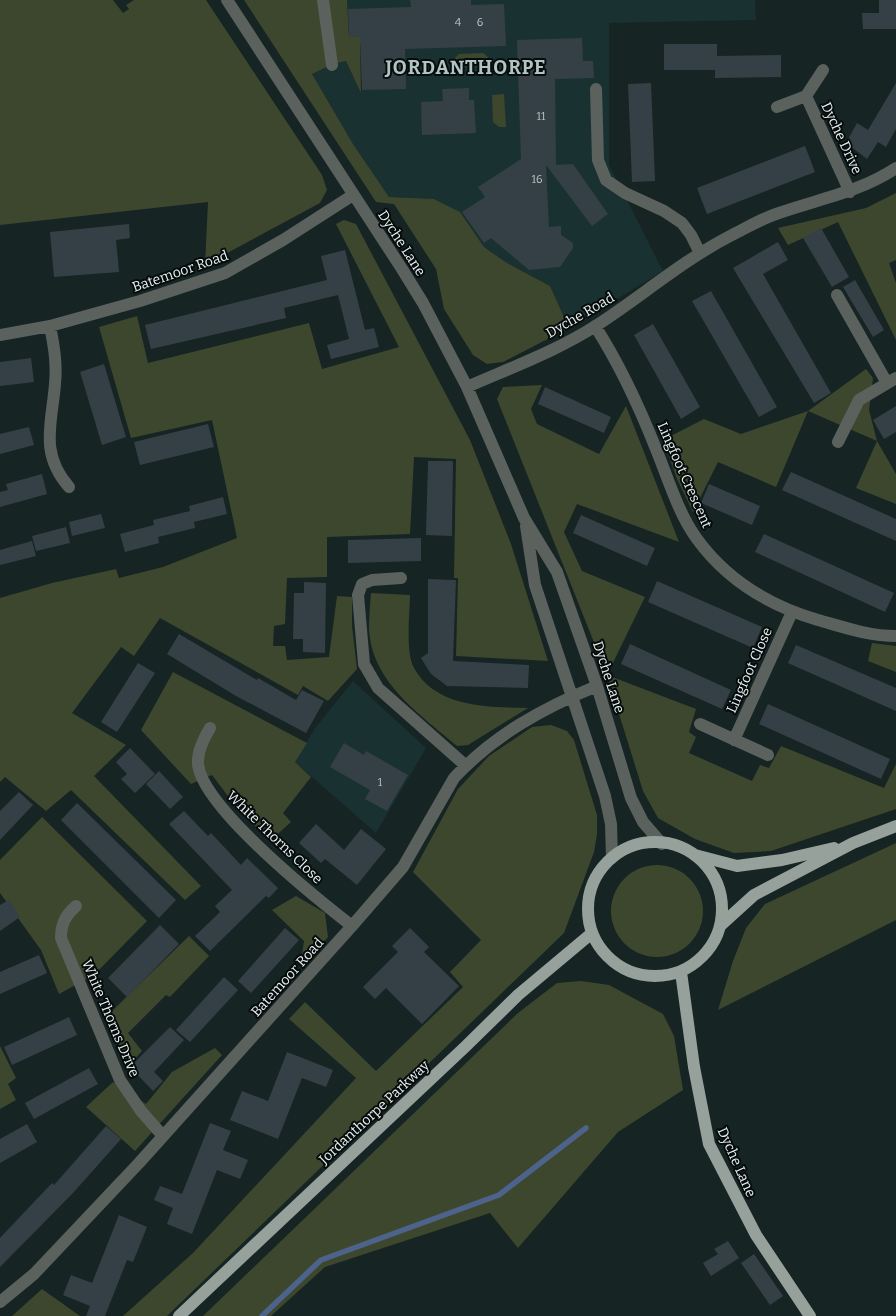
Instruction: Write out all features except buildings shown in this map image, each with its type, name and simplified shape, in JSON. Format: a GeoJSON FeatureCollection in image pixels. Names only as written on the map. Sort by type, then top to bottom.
{"type":"FeatureCollection","features":[{"type":"Feature","properties":{"kind":"main road"},"geometry":{"type":"LineString","coordinates":[[721,925],[754,895],[853,843],[896,826]]}},
{"type":"Feature","properties":{"kind":"main road"},"geometry":{"type":"LineString","coordinates":[[694,854],[711,871],[722,902],[721,925],[712,946],[704,956],[681,972],[658,977],[628,971],[608,958],[592,933],[588,910],[592,887],[597,876],[612,858],[630,847],[650,842],[674,845],[694,854],[737,866],[782,860],[853,843]]}},
{"type":"Feature","properties":{"kind":"main road","name":"Jordanthorpe Parkway"},"geometry":{"type":"LineString","coordinates":[[179,1316],[518,995],[592,933]]}},
{"type":"Feature","properties":{"kind":"main road","name":"Dyche Lane"},"geometry":{"type":"LineString","coordinates":[[681,972],[694,1067],[709,1144],[756,1236],[810,1316]]}},
{"type":"Feature","properties":{"kind":"street","name":"Dyche Lane"},"geometry":{"type":"LineString","coordinates":[[227,0],[422,303],[466,386],[524,518],[557,572],[597,686],[631,798],[643,822],[662,844]]}},
{"type":"Feature","properties":{"kind":"street"},"geometry":{"type":"LineString","coordinates":[[323,0],[332,65]]}},
{"type":"Feature","properties":{"kind":"street","name":"Dyche Drive"},"geometry":{"type":"LineString","coordinates":[[777,108],[806,96],[823,70]]}},
{"type":"Feature","properties":{"kind":"street"},"geometry":{"type":"LineString","coordinates":[[596,89],[598,160],[606,180],[625,193],[664,211],[682,223],[691,235],[700,253]]}},
{"type":"Feature","properties":{"kind":"street","name":"Dyche Drive"},"geometry":{"type":"LineString","coordinates":[[806,96],[850,192]]}},
{"type":"Feature","properties":{"kind":"street","name":"Dyche Road"},"geometry":{"type":"LineString","coordinates":[[466,386],[548,351],[595,326],[700,253],[775,214],[850,192],[896,168]]}},
{"type":"Feature","properties":{"kind":"street","name":"Batemoor Road"},"geometry":{"type":"LineString","coordinates":[[0,335],[50,326],[140,301],[225,273],[283,240],[353,195]]}},
{"type":"Feature","properties":{"kind":"street"},"geometry":{"type":"LineString","coordinates":[[837,295],[892,380],[859,400],[838,442]]}},
{"type":"Feature","properties":{"kind":"street"},"geometry":{"type":"LineString","coordinates":[[50,326],[55,350],[56,372],[49,427],[52,460],[60,476],[69,487]]}},
{"type":"Feature","properties":{"kind":"street","name":"Lingfoot Crescent"},"geometry":{"type":"LineString","coordinates":[[595,326],[634,395],[682,510],[696,538],[715,560],[762,599],[792,612],[850,629],[883,636],[896,636]]}},
{"type":"Feature","properties":{"kind":"street","name":"Dyche Lane"},"geometry":{"type":"LineString","coordinates":[[524,518],[535,585],[605,796],[611,824],[612,858]]}},
{"type":"Feature","properties":{"kind":"street"},"geometry":{"type":"LineString","coordinates":[[401,578],[372,580],[362,584],[358,595],[364,664],[378,688],[466,766]]}},
{"type":"Feature","properties":{"kind":"street","name":"Lingfoot Close"},"geometry":{"type":"LineString","coordinates":[[734,740],[792,612]]}},
{"type":"Feature","properties":{"kind":"street","name":"Batemoor Road"},"geometry":{"type":"LineString","coordinates":[[0,1302],[34,1274],[163,1136],[352,926],[403,867],[454,778],[511,728],[573,696],[597,686]]}},
{"type":"Feature","properties":{"kind":"street"},"geometry":{"type":"LineString","coordinates":[[700,724],[768,755]]}},
{"type":"Feature","properties":{"kind":"street","name":"White Thorns Close"},"geometry":{"type":"LineString","coordinates":[[210,728],[201,744],[198,763],[203,781],[214,800],[269,856],[352,926]]}},
{"type":"Feature","properties":{"kind":"street","name":"White Thorns Drive"},"geometry":{"type":"LineString","coordinates":[[76,906],[60,926],[61,938],[120,1080],[140,1111],[163,1136]]}},
{"type":"Feature","properties":{"kind":"shaded area"},"geometry":{"type":"Polygon","coordinates":[[[347,0],[755,0],[756,20],[609,23],[609,165],[663,271],[569,328],[550,286],[507,263],[484,247],[460,212],[434,199],[389,197],[353,144],[312,74],[333,64],[346,61],[361,92],[362,90],[360,44],[349,37],[347,0]]]}},
{"type":"Feature","properties":{"kind":"shaded area"},"geometry":{"type":"Polygon","coordinates":[[[353,681],[426,748],[376,833],[295,762],[315,728],[353,681]]]}},
{"type":"Feature","properties":{"kind":"green space"},"geometry":{"type":"Polygon","coordinates":[[[0,0],[113,0],[123,13],[129,9],[126,5],[134,0],[206,0],[322,175],[327,190],[320,203],[205,265],[208,202],[0,225],[0,0]]]}},
{"type":"Feature","properties":{"kind":"green space"},"geometry":{"type":"Polygon","coordinates":[[[244,0],[347,0],[349,37],[364,37],[360,44],[361,93],[346,61],[333,64],[312,74],[353,144],[389,197],[434,199],[460,212],[484,247],[507,263],[550,286],[569,328],[503,362],[487,364],[473,355],[444,309],[436,269],[394,204],[376,202],[244,0]]]}},
{"type":"Feature","properties":{"kind":"green space"},"geometry":{"type":"Polygon","coordinates":[[[483,53],[488,57],[488,63],[485,66],[460,67],[456,63],[455,58],[459,54],[483,53]]]}},
{"type":"Feature","properties":{"kind":"green space"},"geometry":{"type":"Polygon","coordinates":[[[504,94],[506,127],[499,127],[493,122],[492,95],[504,94]]]}},
{"type":"Feature","properties":{"kind":"green space"},"geometry":{"type":"Polygon","coordinates":[[[896,193],[896,260],[889,263],[896,283],[896,340],[838,222],[788,245],[778,228],[866,208],[896,193]]]}},
{"type":"Feature","properties":{"kind":"green space"},"geometry":{"type":"Polygon","coordinates":[[[344,220],[356,224],[470,440],[511,544],[548,661],[456,656],[458,578],[454,578],[456,459],[414,457],[410,534],[327,537],[327,577],[287,578],[285,624],[274,626],[273,646],[285,646],[287,660],[329,657],[337,596],[352,597],[352,626],[357,669],[328,701],[303,686],[298,695],[160,618],[134,656],[121,647],[72,713],[126,745],[94,776],[201,886],[185,900],[71,790],[46,811],[5,777],[0,782],[0,598],[52,583],[116,569],[119,578],[163,567],[237,538],[212,420],[131,438],[99,327],[137,316],[148,363],[309,323],[322,369],[399,347],[336,224],[344,220]]]}},
{"type":"Feature","properties":{"kind":"green space"},"geometry":{"type":"Polygon","coordinates":[[[866,369],[873,378],[869,410],[877,441],[808,411],[866,369]]]}},
{"type":"Feature","properties":{"kind":"green space"},"geometry":{"type":"Polygon","coordinates":[[[542,385],[531,409],[537,424],[599,454],[626,406],[679,542],[577,504],[564,532],[582,571],[645,597],[607,675],[497,399],[503,387],[542,385]]]}},
{"type":"Feature","properties":{"kind":"green space"},"geometry":{"type":"Polygon","coordinates":[[[808,411],[776,487],[718,462],[693,512],[677,479],[663,440],[704,419],[741,434],[808,411]]]}},
{"type":"Feature","properties":{"kind":"green space"},"geometry":{"type":"Polygon","coordinates":[[[877,441],[896,474],[896,504],[856,488],[877,441]]]}},
{"type":"Feature","properties":{"kind":"green space"},"geometry":{"type":"Polygon","coordinates":[[[371,593],[410,595],[409,642],[411,661],[424,681],[435,691],[464,703],[528,708],[468,745],[457,746],[413,709],[388,681],[378,665],[372,647],[369,628],[371,593]]]}},
{"type":"Feature","properties":{"kind":"green space"},"geometry":{"type":"Polygon","coordinates":[[[872,643],[896,646],[896,672],[868,661],[872,643]]]}},
{"type":"Feature","properties":{"kind":"green space"},"geometry":{"type":"Polygon","coordinates":[[[173,672],[307,743],[295,762],[311,777],[283,813],[291,822],[271,840],[240,812],[212,775],[191,784],[141,730],[173,672]]]}},
{"type":"Feature","properties":{"kind":"green space"},"geometry":{"type":"Polygon","coordinates":[[[607,675],[696,709],[689,732],[696,737],[689,753],[752,781],[760,765],[769,768],[781,746],[884,788],[896,764],[896,809],[771,851],[734,853],[695,839],[658,818],[643,791],[607,675]]]}},
{"type":"Feature","properties":{"kind":"green space"},"geometry":{"type":"Polygon","coordinates":[[[551,725],[567,731],[574,740],[597,815],[597,834],[594,852],[564,933],[167,1316],[123,1316],[193,1253],[356,1078],[289,1019],[305,1002],[376,1071],[463,987],[450,972],[481,940],[413,872],[458,789],[489,756],[532,727],[551,725]]]}},
{"type":"Feature","properties":{"kind":"green space"},"geometry":{"type":"Polygon","coordinates":[[[42,817],[147,921],[94,975],[59,994],[41,950],[0,893],[0,860],[42,817]]]}},
{"type":"Feature","properties":{"kind":"green space"},"geometry":{"type":"Polygon","coordinates":[[[896,843],[896,920],[718,1010],[733,961],[746,928],[765,904],[896,843]]]}},
{"type":"Feature","properties":{"kind":"green space"},"geometry":{"type":"Polygon","coordinates":[[[657,865],[666,866],[683,873],[695,885],[702,902],[702,920],[695,937],[683,949],[666,956],[657,957],[648,956],[631,949],[619,937],[612,920],[611,911],[612,902],[619,885],[631,873],[648,866],[657,865]]]}},
{"type":"Feature","properties":{"kind":"green space"},"geometry":{"type":"Polygon","coordinates":[[[296,896],[325,913],[328,937],[300,968],[304,941],[272,910],[296,896]]]}},
{"type":"Feature","properties":{"kind":"green space"},"geometry":{"type":"Polygon","coordinates":[[[189,936],[209,956],[170,997],[166,995],[128,1033],[142,1051],[126,1069],[109,1014],[189,936]]]}},
{"type":"Feature","properties":{"kind":"green space"},"geometry":{"type":"Polygon","coordinates":[[[581,981],[609,985],[663,1014],[674,1036],[683,1090],[618,1132],[518,1248],[490,1213],[325,1267],[271,1316],[203,1316],[518,1013],[557,983],[581,981]]]}},
{"type":"Feature","properties":{"kind":"green space"},"geometry":{"type":"Polygon","coordinates":[[[0,1046],[16,1078],[8,1084],[16,1100],[0,1109],[0,1046]]]}},
{"type":"Feature","properties":{"kind":"green space"},"geometry":{"type":"Polygon","coordinates":[[[215,1048],[222,1055],[135,1151],[86,1107],[113,1082],[146,1104],[172,1072],[215,1048]]]}},
{"type":"Feature","properties":{"kind":"green space"},"geometry":{"type":"Polygon","coordinates":[[[42,1289],[80,1316],[12,1316],[42,1289]]]}},
{"type":"Feature","properties":{"kind":"waterway"},"geometry":{"type":"LineString","coordinates":[[262,1316],[321,1260],[499,1195],[586,1128]]}},
{"type":"Feature","properties":{"kind":"district","name":"JORDANTHORPE"},"geometry":{"type":"Point","coordinates":[466,67]}}]}
